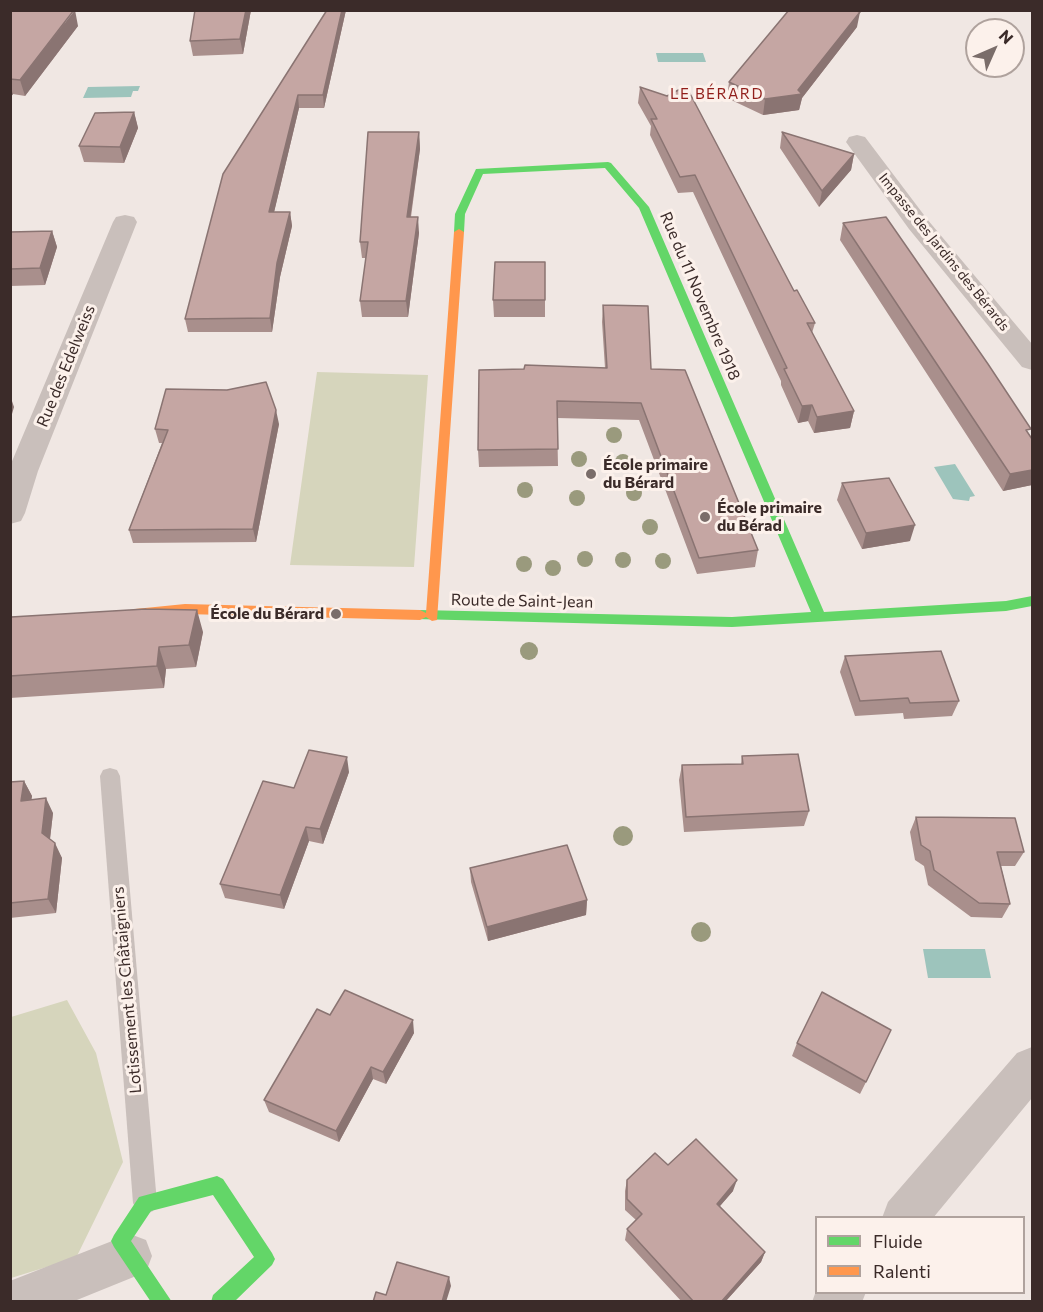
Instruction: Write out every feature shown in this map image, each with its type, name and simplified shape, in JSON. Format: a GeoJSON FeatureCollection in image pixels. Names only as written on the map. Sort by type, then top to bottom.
{"type":"FeatureCollection","features":[{"type":"Feature","properties":{"kind":"street","name":"Impasse des Jardins des Bérards"},"geometry":{"type":"LineString","coordinates":[[857,142],[918,224],[1032,361]]}},
{"type":"Feature","properties":{"kind":"street","name":"Rue du 11 Novembre 1918"},"geometry":{"type":"LineString","coordinates":[[432,616],[460,214],[479,171],[608,165],[644,207],[820,617]]}},
{"type":"Feature","properties":{"kind":"street","name":"Rue des Edelweiss"},"geometry":{"type":"LineString","coordinates":[[10,513],[23,471],[125,222]]}},
{"type":"Feature","properties":{"kind":"street","name":"Route de Saint-Jean"},"geometry":{"type":"LineString","coordinates":[[115,616],[185,609],[732,622],[1006,606],[1032,601]]}},
{"type":"Feature","properties":{"kind":"street"},"geometry":{"type":"LineString","coordinates":[[906,1216],[1032,1067]]}},
{"type":"Feature","properties":{"kind":"street"},"geometry":{"type":"LineString","coordinates":[[163,1302],[120,1241],[145,1203],[217,1185],[266,1259],[220,1302]]}},
{"type":"Feature","properties":{"kind":"street"},"geometry":{"type":"LineString","coordinates":[[14,1302],[130,1256]]}},
{"type":"Feature","properties":{"kind":"lane","name":"Lotissement les Châtaigniers"},"geometry":{"type":"LineString","coordinates":[[110,776],[145,1203]]}},
{"type":"Feature","properties":{"kind":"green space"},"geometry":{"type":"Polygon","coordinates":[[[317,372],[428,375],[414,567],[290,565],[317,372]]]}},
{"type":"Feature","properties":{"kind":"green space"},"geometry":{"type":"Polygon","coordinates":[[[67,1000],[96,1053],[123,1162],[76,1258],[11,1278],[11,1017],[67,1000]]]}},
{"type":"Feature","properties":{"kind":"water"},"geometry":{"type":"Polygon","coordinates":[[[656,53],[703,53],[706,62],[658,62],[656,53]]]}},
{"type":"Feature","properties":{"kind":"water"},"geometry":{"type":"Polygon","coordinates":[[[140,86],[138,91],[133,91],[131,97],[83,98],[88,87],[140,86]]]}},
{"type":"Feature","properties":{"kind":"water"},"geometry":{"type":"Polygon","coordinates":[[[955,464],[975,496],[970,497],[969,501],[953,499],[934,467],[955,464]]]}},
{"type":"Feature","properties":{"kind":"water"},"geometry":{"type":"Polygon","coordinates":[[[923,949],[985,949],[991,978],[928,978],[923,949]]]}},
{"type":"Feature","properties":{"kind":"building"},"geometry":{"type":"Polygon","coordinates":[[[10,10],[74,10],[20,80],[10,79],[10,10]]]}},
{"type":"Feature","properties":{"kind":"building"},"geometry":{"type":"Polygon","coordinates":[[[195,10],[246,10],[240,39],[190,41],[195,10]]]}},
{"type":"Feature","properties":{"kind":"building"},"geometry":{"type":"Polygon","coordinates":[[[327,10],[342,10],[323,95],[298,95],[269,212],[290,212],[277,263],[270,318],[185,319],[223,174],[327,10]]]}},
{"type":"Feature","properties":{"kind":"building"},"geometry":{"type":"Polygon","coordinates":[[[789,10],[853,10],[860,12],[798,90],[802,94],[765,99],[729,82],[789,10]]]}},
{"type":"Feature","properties":{"kind":"building"},"geometry":{"type":"Polygon","coordinates":[[[686,86],[794,291],[797,290],[815,323],[807,323],[854,411],[817,417],[812,405],[802,406],[784,369],[787,368],[695,175],[680,177],[651,119],[657,119],[640,87],[667,96],[686,86]]]}},
{"type":"Feature","properties":{"kind":"building"},"geometry":{"type":"Polygon","coordinates":[[[134,112],[120,147],[79,146],[95,113],[134,112]]]}},
{"type":"Feature","properties":{"kind":"building"},"geometry":{"type":"Polygon","coordinates":[[[368,132],[419,132],[407,217],[418,217],[406,301],[360,301],[368,242],[360,242],[368,132]]]}},
{"type":"Feature","properties":{"kind":"building"},"geometry":{"type":"Polygon","coordinates":[[[782,132],[854,154],[822,191],[782,132]]]}},
{"type":"Feature","properties":{"kind":"building"},"geometry":{"type":"Polygon","coordinates":[[[886,217],[1031,429],[1026,430],[1032,439],[1032,470],[1010,474],[843,223],[886,217]]]}},
{"type":"Feature","properties":{"kind":"building"},"geometry":{"type":"Polygon","coordinates":[[[52,231],[40,268],[10,269],[10,232],[52,231]]]}},
{"type":"Feature","properties":{"kind":"building"},"geometry":{"type":"Polygon","coordinates":[[[495,262],[545,262],[545,300],[493,300],[495,262]]]}},
{"type":"Feature","properties":{"kind":"building","name":"École primaire du Bérad"},"geometry":{"type":"Polygon","coordinates":[[[603,305],[648,306],[651,369],[685,370],[758,550],[699,558],[641,403],[557,401],[558,449],[478,450],[479,370],[524,369],[525,365],[607,368],[603,305]]]}},
{"type":"Feature","properties":{"kind":"building"},"geometry":{"type":"Polygon","coordinates":[[[266,382],[276,410],[253,529],[129,530],[168,430],[155,429],[166,389],[227,390],[266,382]]]}},
{"type":"Feature","properties":{"kind":"building"},"geometry":{"type":"Polygon","coordinates":[[[889,478],[915,525],[866,533],[842,483],[889,478]]]}},
{"type":"Feature","properties":{"kind":"building"},"geometry":{"type":"Polygon","coordinates":[[[146,609],[197,610],[189,645],[159,647],[157,666],[10,676],[11,617],[146,609]]]}},
{"type":"Feature","properties":{"kind":"building"},"geometry":{"type":"Polygon","coordinates":[[[941,651],[959,701],[910,703],[908,698],[860,701],[845,656],[941,651]]]}},
{"type":"Feature","properties":{"kind":"building"},"geometry":{"type":"Polygon","coordinates":[[[309,750],[347,757],[320,829],[306,827],[280,895],[220,884],[263,781],[294,788],[309,750]]]}},
{"type":"Feature","properties":{"kind":"building"},"geometry":{"type":"Polygon","coordinates":[[[798,754],[809,811],[686,817],[682,765],[743,764],[742,756],[798,754]]]}},
{"type":"Feature","properties":{"kind":"building"},"geometry":{"type":"Polygon","coordinates":[[[24,781],[21,801],[46,798],[42,833],[55,843],[48,899],[10,903],[10,782],[24,781]]]}},
{"type":"Feature","properties":{"kind":"building"},"geometry":{"type":"Polygon","coordinates":[[[916,817],[1015,818],[1024,852],[997,852],[1010,904],[979,903],[934,870],[930,851],[921,845],[916,817]]]}},
{"type":"Feature","properties":{"kind":"building"},"geometry":{"type":"Polygon","coordinates":[[[567,845],[587,900],[487,927],[470,868],[567,845]]]}},
{"type":"Feature","properties":{"kind":"building"},"geometry":{"type":"Polygon","coordinates":[[[345,990],[413,1020],[383,1072],[371,1067],[336,1131],[264,1100],[317,1009],[330,1015],[345,990]]]}},
{"type":"Feature","properties":{"kind":"building"},"geometry":{"type":"Polygon","coordinates":[[[822,992],[891,1030],[866,1082],[797,1043],[822,992]]]}},
{"type":"Feature","properties":{"kind":"building"},"geometry":{"type":"Polygon","coordinates":[[[696,1139],[737,1180],[717,1204],[765,1252],[721,1302],[694,1302],[627,1229],[642,1214],[627,1199],[627,1180],[655,1153],[668,1165],[696,1139]]]}},
{"type":"Feature","properties":{"kind":"building"},"geometry":{"type":"Polygon","coordinates":[[[397,1262],[449,1277],[442,1302],[373,1302],[376,1292],[386,1295],[397,1262]]]}},
{"type":"Feature","properties":{"kind":"traffic: fast"},"geometry":{"type":"LineString","coordinates":[[459,232],[460,214],[479,171],[608,165],[644,207],[820,617]]}},
{"type":"Feature","properties":{"kind":"traffic: fast"},"geometry":{"type":"LineString","coordinates":[[420,615],[732,622],[1006,606],[1032,601]]}},
{"type":"Feature","properties":{"kind":"traffic: fast"},"geometry":{"type":"LineString","coordinates":[[163,1302],[120,1241],[145,1203],[217,1185],[266,1259],[220,1302]]}},
{"type":"Feature","properties":{"kind":"traffic: slow"},"geometry":{"type":"LineString","coordinates":[[432,616],[459,232]]}},
{"type":"Feature","properties":{"kind":"traffic: slow"},"geometry":{"type":"LineString","coordinates":[[135,614],[185,609],[420,615]]}},
{"type":"Feature","properties":{"kind":"place","name":"École primaire du Bérard"},"geometry":{"type":"Point","coordinates":[591,474]}},
{"type":"Feature","properties":{"kind":"place","name":"École primaire du Bérad"},"geometry":{"type":"Point","coordinates":[705,517]}},
{"type":"Feature","properties":{"kind":"place","name":"École du Bérard"},"geometry":{"type":"Point","coordinates":[336,614]}},
{"type":"Feature","properties":{"kind":"district","name":"LE BÉRARD"},"geometry":{"type":"Point","coordinates":[717,94]}}]}
